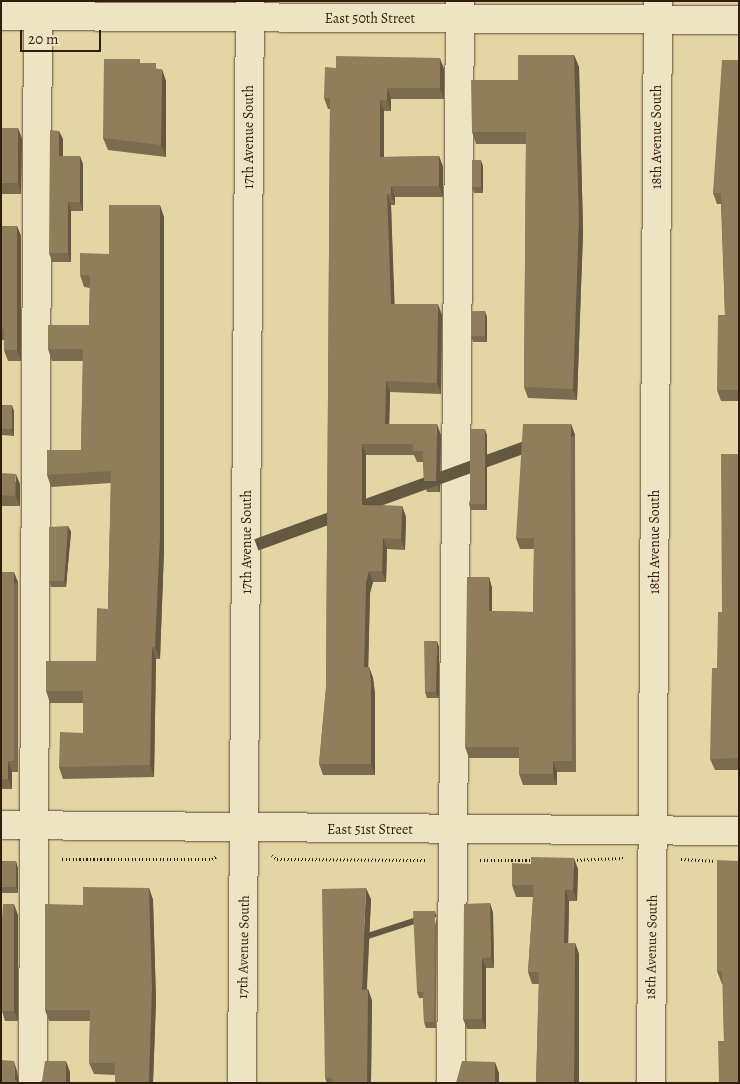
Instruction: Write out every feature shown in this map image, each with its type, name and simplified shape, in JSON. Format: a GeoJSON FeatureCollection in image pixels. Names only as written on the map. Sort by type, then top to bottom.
{"type":"FeatureCollection","features":[{"type":"Feature","properties":{"kind":"street","name":"East 50th Street"},"geometry":{"type":"LineString","coordinates":[[1,16],[38,9],[658,10],[739,20]]}},
{"type":"Feature","properties":{"kind":"street"},"geometry":{"type":"LineString","coordinates":[[33,1083],[31,825],[38,9]]}},
{"type":"Feature","properties":{"kind":"street","name":"17th Avenue South"},"geometry":{"type":"LineString","coordinates":[[242,1083],[246,830],[250,10]]}},
{"type":"Feature","properties":{"kind":"street"},"geometry":{"type":"LineString","coordinates":[[451,1083],[460,10]]}},
{"type":"Feature","properties":{"kind":"street","name":"18th Avenue South"},"geometry":{"type":"LineString","coordinates":[[651,1083],[658,10]]}},
{"type":"Feature","properties":{"kind":"street","name":"East 51st Street"},"geometry":{"type":"LineString","coordinates":[[1,825],[246,830],[739,831]]}},
{"type":"Feature","properties":{"kind":"path"},"geometry":{"type":"LineString","coordinates":[[31,859],[212,860],[218,854]]}},
{"type":"Feature","properties":{"kind":"building"},"geometry":{"type":"Polygon","coordinates":[[[518,55],[574,55],[579,220],[573,389],[524,387],[526,132],[472,132],[471,80],[518,80],[518,55]]]}},
{"type":"Feature","properties":{"kind":"building"},"geometry":{"type":"Polygon","coordinates":[[[336,56],[440,58],[440,88],[387,88],[387,100],[380,100],[380,157],[439,156],[439,186],[391,186],[391,194],[387,194],[391,304],[438,304],[437,383],[386,381],[385,424],[437,424],[436,481],[424,481],[423,451],[413,451],[413,444],[362,444],[362,505],[402,506],[401,539],[383,538],[382,571],[369,571],[366,582],[364,667],[369,667],[371,683],[371,764],[319,764],[326,688],[330,98],[324,98],[325,67],[336,68],[336,56]]]}},
{"type":"Feature","properties":{"kind":"building"},"geometry":{"type":"Polygon","coordinates":[[[104,59],[140,59],[140,63],[156,63],[156,69],[162,69],[161,145],[103,138],[104,59]]]}},
{"type":"Feature","properties":{"kind":"building"},"geometry":{"type":"Polygon","coordinates":[[[722,60],[739,60],[739,390],[717,390],[718,315],[725,315],[721,193],[713,193],[722,60]]]}},
{"type":"Feature","properties":{"kind":"building"},"geometry":{"type":"Polygon","coordinates":[[[1,128],[18,128],[18,183],[1,183],[1,128]]]}},
{"type":"Feature","properties":{"kind":"building"},"geometry":{"type":"Polygon","coordinates":[[[50,130],[59,131],[59,156],[80,156],[80,202],[68,202],[68,253],[49,253],[50,130]]]}},
{"type":"Feature","properties":{"kind":"building"},"geometry":{"type":"Polygon","coordinates":[[[472,160],[481,160],[481,187],[472,187],[472,160]]]}},
{"type":"Feature","properties":{"kind":"building"},"geometry":{"type":"Polygon","coordinates":[[[109,205],[160,205],[160,538],[155,647],[152,647],[150,765],[59,767],[60,732],[83,733],[83,691],[46,691],[46,661],[96,661],[97,608],[108,609],[111,471],[47,475],[47,450],[81,450],[83,349],[48,349],[48,325],[89,325],[90,276],[80,275],[80,253],[109,254],[109,205]]]}},
{"type":"Feature","properties":{"kind":"building"},"geometry":{"type":"Polygon","coordinates":[[[1,226],[17,226],[17,350],[4,350],[4,329],[1,329],[1,226]]]}},
{"type":"Feature","properties":{"kind":"building"},"geometry":{"type":"Polygon","coordinates":[[[471,311],[485,311],[485,336],[471,336],[471,311]]]}},
{"type":"Feature","properties":{"kind":"building"},"geometry":{"type":"Polygon","coordinates":[[[1,405],[12,405],[12,429],[1,429],[1,405]]]}},
{"type":"Feature","properties":{"kind":"building"},"geometry":{"type":"Polygon","coordinates":[[[523,424],[571,424],[572,761],[553,761],[553,774],[519,774],[519,747],[465,747],[467,577],[489,577],[489,611],[533,612],[534,538],[516,538],[523,424]]]}},
{"type":"Feature","properties":{"kind":"building"},"geometry":{"type":"Polygon","coordinates":[[[470,429],[485,429],[485,504],[470,504],[470,429]]]}},
{"type":"Feature","properties":{"kind":"building"},"geometry":{"type":"Polygon","coordinates":[[[721,454],[739,454],[739,758],[710,759],[712,668],[717,668],[718,612],[722,612],[721,454]]]}},
{"type":"Feature","properties":{"kind":"building"},"geometry":{"type":"Polygon","coordinates":[[[1,473],[16,474],[14,496],[1,495],[1,473]]]}},
{"type":"Feature","properties":{"kind":"building"},"geometry":{"type":"Polygon","coordinates":[[[68,526],[64,581],[49,581],[49,527],[68,526]]]}},
{"type":"Feature","properties":{"kind":"building"},"geometry":{"type":"Polygon","coordinates":[[[1,572],[14,572],[14,761],[8,761],[8,779],[1,779],[1,572]]]}},
{"type":"Feature","properties":{"kind":"building"},"geometry":{"type":"Polygon","coordinates":[[[424,641],[437,641],[436,692],[425,692],[424,641]]]}},
{"type":"Feature","properties":{"kind":"building"},"geometry":{"type":"Polygon","coordinates":[[[531,857],[574,858],[573,890],[565,889],[564,943],[575,943],[574,1083],[536,1083],[539,972],[528,972],[534,885],[512,885],[512,863],[531,864],[531,857]]]}},
{"type":"Feature","properties":{"kind":"building"},"geometry":{"type":"Polygon","coordinates":[[[717,860],[739,861],[739,1083],[719,1083],[718,1041],[724,1041],[722,971],[717,971],[717,860]]]}},
{"type":"Feature","properties":{"kind":"building"},"geometry":{"type":"Polygon","coordinates":[[[1,861],[16,861],[16,887],[1,887],[1,861]]]}},
{"type":"Feature","properties":{"kind":"building"},"geometry":{"type":"Polygon","coordinates":[[[83,887],[149,888],[152,988],[149,1083],[115,1083],[114,1063],[89,1063],[90,1010],[45,1010],[45,904],[83,905],[83,887]]]}},
{"type":"Feature","properties":{"kind":"building"},"geometry":{"type":"Polygon","coordinates":[[[366,888],[362,990],[368,989],[367,1083],[332,1083],[332,1078],[325,1078],[322,889],[366,888]]]}},
{"type":"Feature","properties":{"kind":"building"},"geometry":{"type":"Polygon","coordinates":[[[490,903],[491,957],[482,958],[482,1019],[463,1019],[464,904],[490,903]]]}},
{"type":"Feature","properties":{"kind":"building"},"geometry":{"type":"Polygon","coordinates":[[[3,904],[14,904],[14,1011],[2,1011],[1,936],[3,904]]]}},
{"type":"Feature","properties":{"kind":"building"},"geometry":{"type":"Polygon","coordinates":[[[413,911],[435,911],[434,1022],[424,1022],[423,992],[417,992],[413,911]]]}},
{"type":"Feature","properties":{"kind":"building"},"geometry":{"type":"Polygon","coordinates":[[[1,1060],[14,1061],[15,1080],[20,1083],[1,1083],[1,1060]]]}},
{"type":"Feature","properties":{"kind":"building"},"geometry":{"type":"Polygon","coordinates":[[[45,1061],[66,1061],[66,1083],[38,1083],[42,1081],[45,1061]]]}},
{"type":"Feature","properties":{"kind":"building"},"geometry":{"type":"Polygon","coordinates":[[[462,1061],[495,1062],[495,1083],[456,1083],[462,1061]]]}}]}
